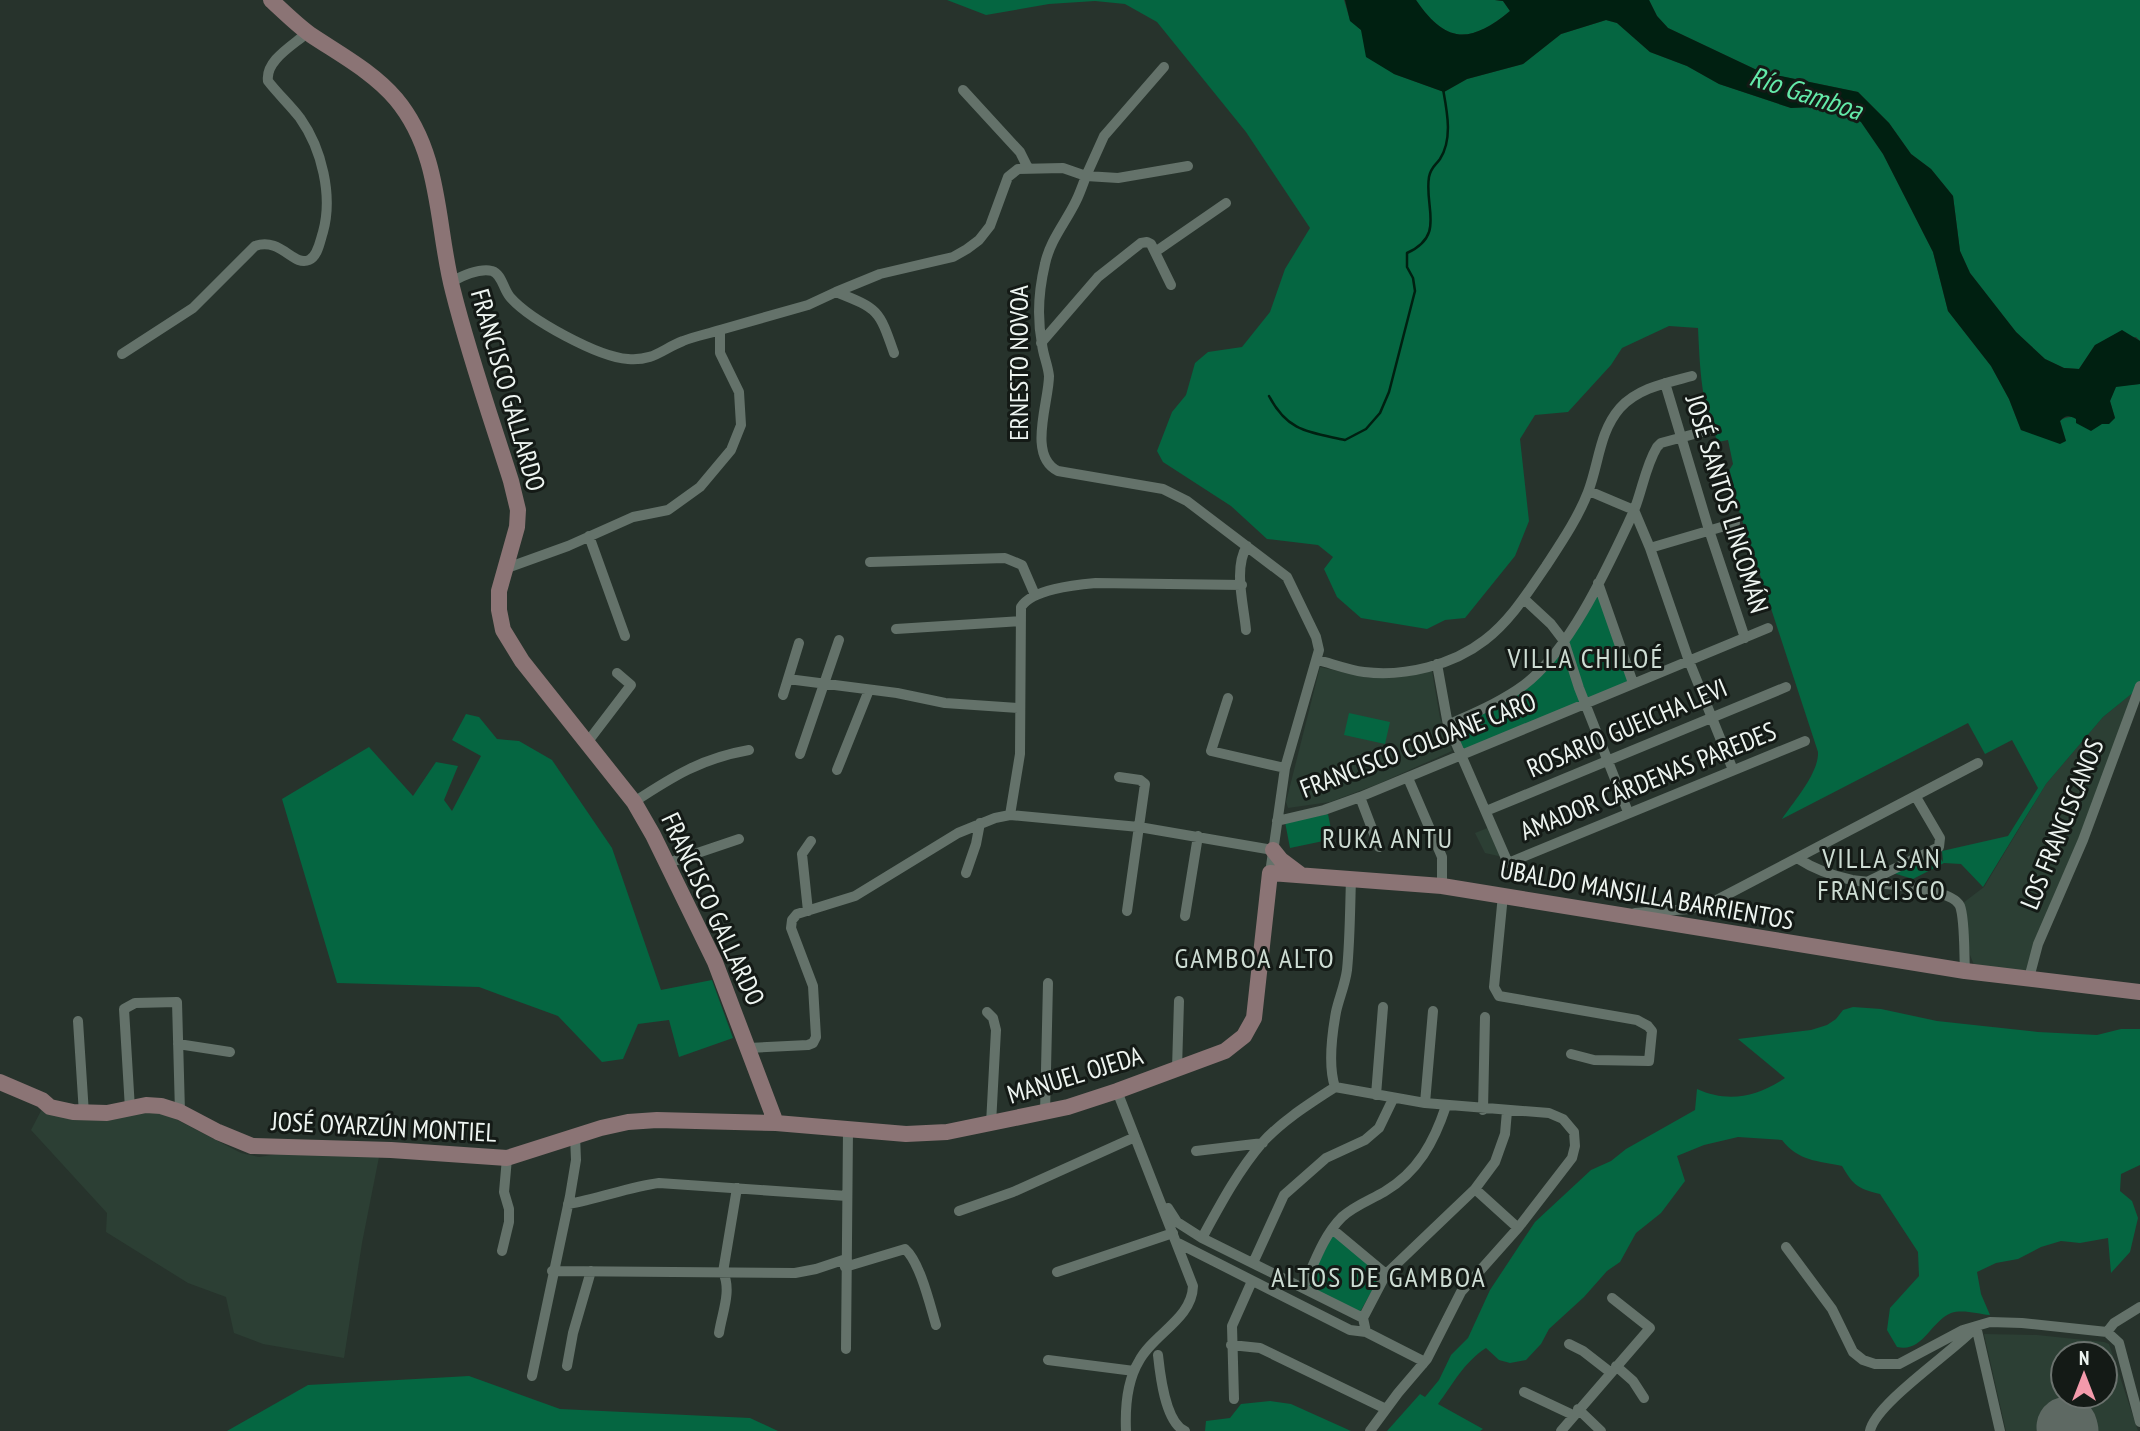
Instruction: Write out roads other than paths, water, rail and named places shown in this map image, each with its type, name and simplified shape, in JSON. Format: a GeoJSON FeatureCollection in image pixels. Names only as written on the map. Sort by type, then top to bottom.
{"type":"FeatureCollection","features":[{"type":"Feature","properties":{"kind":"street","name":"FRANCISCO GALLARDO"},"geometry":{"type":"LineString","coordinates":[[271,0],[308,32],[373,75],[396,99],[414,124],[431,166],[451,282],[518,510],[517,527],[499,591],[503,630],[522,662],[634,802],[653,835],[715,962],[776,1123]]}},
{"type":"Feature","properties":{"kind":"street"},"geometry":{"type":"LineString","coordinates":[[122,354],[193,307],[255,246],[263,243],[274,244],[306,262],[312,259],[317,251],[326,220],[328,198],[318,156],[301,120],[268,81],[267,73],[272,64],[308,32]]}},
{"type":"Feature","properties":{"kind":"street","name":"ERNESTO NOVOA"},"geometry":{"type":"LineString","coordinates":[[1164,67],[1104,136],[1076,202],[1045,261],[1039,299],[1041,342],[1049,372],[1041,431],[1046,459],[1051,468],[1163,489],[1186,501],[1247,546],[1287,577],[1319,643],[1318,660],[1286,768],[1266,902]]}},
{"type":"Feature","properties":{"kind":"street"},"geometry":{"type":"LineString","coordinates":[[963,90],[1020,152],[1028,168]]}},
{"type":"Feature","properties":{"kind":"street"},"geometry":{"type":"LineString","coordinates":[[451,282],[468,274],[492,271],[500,276],[508,295],[519,306],[558,332],[617,358],[647,359],[681,341],[808,305],[880,274],[953,257],[979,240],[990,226],[1008,177],[1018,169],[1063,168],[1086,176],[1118,178],[1188,166]]}},
{"type":"Feature","properties":{"kind":"street"},"geometry":{"type":"LineString","coordinates":[[1155,252],[1226,203]]}},
{"type":"Feature","properties":{"kind":"street"},"geometry":{"type":"LineString","coordinates":[[1041,342],[1098,277],[1132,248],[1147,242],[1155,252],[1171,285]]}},
{"type":"Feature","properties":{"kind":"street"},"geometry":{"type":"LineString","coordinates":[[836,292],[868,304],[878,313],[894,353]]}},
{"type":"Feature","properties":{"kind":"street"},"geometry":{"type":"LineString","coordinates":[[507,568],[633,517],[668,510],[700,487],[731,450],[741,425],[739,392],[720,353],[720,330]]}},
{"type":"Feature","properties":{"kind":"street"},"geometry":{"type":"LineString","coordinates":[[1318,660],[1362,671],[1398,673],[1437,664],[1484,641],[1524,599],[1570,526],[1589,491],[1605,432],[1613,416],[1632,397],[1646,389],[1692,376]]}},
{"type":"Feature","properties":{"kind":"street","name":"JOSÉ SANTOS LINCOMÁN"},"geometry":{"type":"LineString","coordinates":[[1665,383],[1745,638]]}},
{"type":"Feature","properties":{"kind":"street"},"geometry":{"type":"LineString","coordinates":[[1448,724],[1499,701],[1534,676],[1564,641],[1598,583],[1634,510],[1657,447],[1709,430]]}},
{"type":"Feature","properties":{"kind":"street"},"geometry":{"type":"LineString","coordinates":[[1589,491],[1634,510],[1689,661],[1733,770]]}},
{"type":"Feature","properties":{"kind":"street"},"geometry":{"type":"LineString","coordinates":[[1650,548],[1735,523]]}},
{"type":"Feature","properties":{"kind":"street"},"geometry":{"type":"LineString","coordinates":[[589,536],[625,636]]}},
{"type":"Feature","properties":{"kind":"street"},"geometry":{"type":"LineString","coordinates":[[1246,630],[1241,558],[1247,546]]}},
{"type":"Feature","properties":{"kind":"street"},"geometry":{"type":"LineString","coordinates":[[870,562],[1014,559],[1022,565],[1035,595]]}},
{"type":"Feature","properties":{"kind":"street"},"geometry":{"type":"LineString","coordinates":[[1598,583],[1633,683]]}},
{"type":"Feature","properties":{"kind":"street"},"geometry":{"type":"LineString","coordinates":[[1010,815],[1020,754],[1023,604],[1035,595],[1072,585],[1242,585]]}},
{"type":"Feature","properties":{"kind":"street"},"geometry":{"type":"LineString","coordinates":[[1524,599],[1551,624],[1564,641],[1606,760],[1628,812]]}},
{"type":"Feature","properties":{"kind":"street"},"geometry":{"type":"LineString","coordinates":[[896,628],[1021,621]]}},
{"type":"Feature","properties":{"kind":"street","name":"FRANCISCO COLOANE CARO"},"geometry":{"type":"LineString","coordinates":[[1277,821],[1324,810],[1360,797],[1769,628]]}},
{"type":"Feature","properties":{"kind":"street"},"geometry":{"type":"LineString","coordinates":[[800,754],[839,640]]}},
{"type":"Feature","properties":{"kind":"street"},"geometry":{"type":"LineString","coordinates":[[783,695],[799,643]]}},
{"type":"Feature","properties":{"kind":"street"},"geometry":{"type":"LineString","coordinates":[[1437,664],[1448,724],[1486,811]]}},
{"type":"Feature","properties":{"kind":"street"},"geometry":{"type":"LineString","coordinates":[[586,744],[631,685],[617,673]]}},
{"type":"Feature","properties":{"kind":"street"},"geometry":{"type":"LineString","coordinates":[[788,679],[945,703],[1019,708]]}},
{"type":"Feature","properties":{"kind":"street","name":"LOS FRANCISCANOS"},"geometry":{"type":"LineString","coordinates":[[2029,978],[2038,944],[2083,840],[2140,686]]}},
{"type":"Feature","properties":{"kind":"street","name":"ROSARIO GUEICHA LEVI"},"geometry":{"type":"LineString","coordinates":[[1486,811],[1786,687]]}},
{"type":"Feature","properties":{"kind":"street"},"geometry":{"type":"LineString","coordinates":[[837,770],[869,690]]}},
{"type":"Feature","properties":{"kind":"street"},"geometry":{"type":"LineString","coordinates":[[1228,698],[1211,751],[1286,768]]}},
{"type":"Feature","properties":{"kind":"street","name":"AMADOR CÁRDENAS PAREDES"},"geometry":{"type":"LineString","coordinates":[[1486,811],[1508,863],[1805,741]]}},
{"type":"Feature","properties":{"kind":"street"},"geometry":{"type":"LineString","coordinates":[[634,802],[693,765],[749,750]]}},
{"type":"Feature","properties":{"kind":"street"},"geometry":{"type":"LineString","coordinates":[[1621,914],[1701,906],[1978,763]]}},
{"type":"Feature","properties":{"kind":"street"},"geometry":{"type":"LineString","coordinates":[[1119,777],[1140,780],[1145,784],[1127,911]]}},
{"type":"Feature","properties":{"kind":"street"},"geometry":{"type":"LineString","coordinates":[[1408,778],[1442,857],[1442,886]]}},
{"type":"Feature","properties":{"kind":"street"},"geometry":{"type":"LineString","coordinates":[[1360,797],[1379,847]]}},
{"type":"Feature","properties":{"kind":"street"},"geometry":{"type":"LineString","coordinates":[[1867,882],[1935,850],[1940,845],[1940,838],[1916,797]]}},
{"type":"Feature","properties":{"kind":"street"},"geometry":{"type":"LineString","coordinates":[[748,1048],[808,1045],[813,1043],[816,1037],[813,986],[791,928],[792,920],[797,914],[855,896],[941,843],[980,823],[1010,815],[1139,827],[1273,850],[1281,860],[1301,875],[1276,886],[1266,902]]}},
{"type":"Feature","properties":{"kind":"street"},"geometry":{"type":"LineString","coordinates":[[966,873],[980,823]]}},
{"type":"Feature","properties":{"kind":"street"},"geometry":{"type":"LineString","coordinates":[[1185,915],[1198,836]]}},
{"type":"Feature","properties":{"kind":"street"},"geometry":{"type":"LineString","coordinates":[[665,864],[739,839]]}},
{"type":"Feature","properties":{"kind":"street"},"geometry":{"type":"LineString","coordinates":[[808,911],[802,854],[811,841]]}},
{"type":"Feature","properties":{"kind":"street"},"geometry":{"type":"LineString","coordinates":[[1797,858],[1823,872],[1867,882],[1938,892],[1953,898],[1961,909],[1965,971]]}},
{"type":"Feature","properties":{"kind":"street","name":"UBALDO MANSILLA BARRIENTOS"},"geometry":{"type":"LineString","coordinates":[[1270,873],[1442,886],[1965,971],[2140,992]]}},
{"type":"Feature","properties":{"kind":"street"},"geometry":{"type":"LineString","coordinates":[[1335,1087],[1332,1072],[1333,1042],[1336,1013],[1347,968],[1351,878]]}},
{"type":"Feature","properties":{"kind":"street"},"geometry":{"type":"LineString","coordinates":[[1503,895],[1494,988],[1499,996],[1637,1020],[1652,1031],[1649,1061],[1594,1060],[1571,1054]]}},
{"type":"Feature","properties":{"kind":"street","name":"MANUEL OJEDA"},"geometry":{"type":"LineString","coordinates":[[776,1123],[924,1135],[1045,1113],[1117,1091],[1225,1051],[1238,1042],[1250,1025],[1255,1008],[1266,902]]}},
{"type":"Feature","properties":{"kind":"street"},"geometry":{"type":"LineString","coordinates":[[1045,1113],[1048,983]]}},
{"type":"Feature","properties":{"kind":"street"},"geometry":{"type":"LineString","coordinates":[[1177,1069],[1180,1001]]}},
{"type":"Feature","properties":{"kind":"street"},"geometry":{"type":"LineString","coordinates":[[130,1109],[124,1009],[135,1003],[177,1002],[180,1112]]}},
{"type":"Feature","properties":{"kind":"street"},"geometry":{"type":"LineString","coordinates":[[1376,1095],[1383,1007]]}},
{"type":"Feature","properties":{"kind":"street"},"geometry":{"type":"LineString","coordinates":[[1425,1103],[1433,1011]]}},
{"type":"Feature","properties":{"kind":"street"},"geometry":{"type":"LineString","coordinates":[[987,1012],[993,1018],[996,1030],[991,1124]]}},
{"type":"Feature","properties":{"kind":"street"},"geometry":{"type":"LineString","coordinates":[[1483,1110],[1485,1017]]}},
{"type":"Feature","properties":{"kind":"street"},"geometry":{"type":"LineString","coordinates":[[78,1021],[84,1114]]}},
{"type":"Feature","properties":{"kind":"street"},"geometry":{"type":"LineString","coordinates":[[178,1044],[230,1052]]}},
{"type":"Feature","properties":{"kind":"street","name":"JOSÉ OYARZÚN MONTIEL"},"geometry":{"type":"LineString","coordinates":[[0,1082],[42,1100],[50,1107],[84,1114],[154,1105],[180,1112],[252,1146],[391,1150],[507,1158],[628,1122],[657,1120],[776,1123]]}},
{"type":"Feature","properties":{"kind":"street"},"geometry":{"type":"LineString","coordinates":[[1202,1238],[1225,1195],[1263,1143],[1297,1112],[1335,1087],[1446,1106],[1549,1113],[1563,1119],[1574,1132],[1574,1152],[1518,1228],[1461,1292],[1423,1364],[1370,1431]]}},
{"type":"Feature","properties":{"kind":"street"},"geometry":{"type":"LineString","coordinates":[[1117,1091],[1191,1279],[1193,1294],[1187,1309],[1144,1352],[1134,1371],[1125,1412],[1126,1431]]}},
{"type":"Feature","properties":{"kind":"street"},"geometry":{"type":"LineString","coordinates":[[1253,1263],[1284,1195],[1326,1158],[1365,1140],[1379,1128],[1394,1099]]}},
{"type":"Feature","properties":{"kind":"street"},"geometry":{"type":"LineString","coordinates":[[1303,1288],[1332,1229],[1352,1209],[1391,1188],[1416,1165],[1432,1144],[1446,1106]]}},
{"type":"Feature","properties":{"kind":"street"},"geometry":{"type":"LineString","coordinates":[[1366,1332],[1363,1318],[1386,1274],[1475,1189],[1494,1161],[1505,1134],[1507,1111]]}},
{"type":"Feature","properties":{"kind":"street"},"geometry":{"type":"LineString","coordinates":[[846,1349],[848,1130]]}},
{"type":"Feature","properties":{"kind":"street"},"geometry":{"type":"LineString","coordinates":[[532,1376],[576,1160],[575,1136]]}},
{"type":"Feature","properties":{"kind":"street"},"geometry":{"type":"LineString","coordinates":[[959,1211],[1013,1192],[1135,1137]]}},
{"type":"Feature","properties":{"kind":"street"},"geometry":{"type":"LineString","coordinates":[[1196,1151],[1263,1143]]}},
{"type":"Feature","properties":{"kind":"street"},"geometry":{"type":"LineString","coordinates":[[502,1251],[509,1222],[509,1209],[504,1192],[507,1158]]}},
{"type":"Feature","properties":{"kind":"street"},"geometry":{"type":"LineString","coordinates":[[568,1204],[602,1198],[639,1185],[659,1183],[847,1196]]}},
{"type":"Feature","properties":{"kind":"street"},"geometry":{"type":"LineString","coordinates":[[719,1333],[728,1291],[728,1282],[723,1272],[737,1188]]}},
{"type":"Feature","properties":{"kind":"street"},"geometry":{"type":"LineString","coordinates":[[1475,1189],[1518,1228]]}},
{"type":"Feature","properties":{"kind":"street"},"geometry":{"type":"LineString","coordinates":[[1157,1191],[1177,1222],[1202,1238],[1363,1318]]}},
{"type":"Feature","properties":{"kind":"street"},"geometry":{"type":"LineString","coordinates":[[1332,1229],[1386,1274]]}},
{"type":"Feature","properties":{"kind":"street"},"geometry":{"type":"LineString","coordinates":[[1057,1272],[1175,1237],[1252,1281],[1350,1330],[1366,1332],[1421,1360],[1423,1364]]}},
{"type":"Feature","properties":{"kind":"street"},"geometry":{"type":"LineString","coordinates":[[1786,1247],[1832,1309],[1853,1352],[1863,1360],[1875,1364],[1899,1364],[1964,1330],[1990,1322],[2107,1332],[2119,1343],[2134,1384],[2140,1422]]}},
{"type":"Feature","properties":{"kind":"street"},"geometry":{"type":"LineString","coordinates":[[552,1271],[795,1273],[905,1249],[919,1273],[936,1325]]}},
{"type":"Feature","properties":{"kind":"street"},"geometry":{"type":"LineString","coordinates":[[567,1366],[573,1333],[591,1271]]}},
{"type":"Feature","properties":{"kind":"street"},"geometry":{"type":"LineString","coordinates":[[1234,1399],[1231,1326],[1252,1281]]}},
{"type":"Feature","properties":{"kind":"street"},"geometry":{"type":"LineString","coordinates":[[1561,1431],[1650,1328],[1612,1298]]}},
{"type":"Feature","properties":{"kind":"street"},"geometry":{"type":"LineString","coordinates":[[2107,1332],[2114,1322],[2140,1307]]}},
{"type":"Feature","properties":{"kind":"street"},"geometry":{"type":"LineString","coordinates":[[1870,1431],[1871,1424],[1881,1410],[1959,1345],[1976,1326]]}},
{"type":"Feature","properties":{"kind":"street"},"geometry":{"type":"LineString","coordinates":[[1976,1326],[2000,1431]]}},
{"type":"Feature","properties":{"kind":"street"},"geometry":{"type":"LineString","coordinates":[[1569,1344],[1633,1381],[1644,1398]]}},
{"type":"Feature","properties":{"kind":"street"},"geometry":{"type":"LineString","coordinates":[[1231,1345],[1260,1348],[1386,1409]]}},
{"type":"Feature","properties":{"kind":"street"},"geometry":{"type":"LineString","coordinates":[[1158,1355],[1161,1384],[1169,1409],[1179,1429],[1185,1431]]}},
{"type":"Feature","properties":{"kind":"street"},"geometry":{"type":"LineString","coordinates":[[1048,1360],[1134,1371]]}},
{"type":"Feature","properties":{"kind":"street"},"geometry":{"type":"LineString","coordinates":[[1524,1392],[1576,1412],[1601,1431]]}},
{"type":"Feature","properties":{"kind":"water","name":"Río Gamboa"},"geometry":{"type":"Polygon","coordinates":[[[1345,0],[1416,0],[1438,25],[1448,32],[1471,34],[1496,22],[1510,11],[1503,1],[1495,0],[1649,0],[1657,16],[1668,28],[1761,72],[1858,92],[1889,123],[1911,154],[1931,169],[1953,196],[1960,251],[1970,273],[2016,332],[2045,359],[2064,368],[2079,369],[2095,345],[2122,330],[2140,341],[2140,384],[2116,387],[2110,401],[2115,418],[2109,424],[2102,424],[2091,431],[2076,423],[2074,418],[2067,416],[2060,421],[2066,441],[2060,444],[2021,430],[2009,399],[1991,366],[1948,311],[1933,252],[1883,154],[1861,122],[1832,106],[1791,108],[1719,84],[1687,66],[1650,52],[1617,23],[1606,20],[1561,34],[1523,64],[1467,79],[1444,92],[1394,74],[1366,57],[1361,30],[1350,21],[1345,0]]]}},
{"type":"Feature","properties":{"kind":"waterway"},"geometry":{"type":"LineString","coordinates":[[1269,396],[1276,408],[1292,424],[1310,432],[1345,440],[1366,429],[1380,413],[1389,392],[1415,291],[1413,278],[1407,267],[1407,253],[1419,246],[1430,229],[1429,177],[1447,143],[1443,89]]}},
{"type":"Feature","properties":{"kind":"district","name":"VILLA CHILOÉ"},"geometry":{"type":"Point","coordinates":[1586,658]}},
{"type":"Feature","properties":{"kind":"district","name":"RUKA ANTU"},"geometry":{"type":"Point","coordinates":[1388,838]}},
{"type":"Feature","properties":{"kind":"district","name":"VILLA SAN FRANCISCO"},"geometry":{"type":"Point","coordinates":[1882,874]}},
{"type":"Feature","properties":{"kind":"district","name":"GAMBOA ALTO"},"geometry":{"type":"Point","coordinates":[1255,958]}},
{"type":"Feature","properties":{"kind":"district","name":"ALTOS DE GAMBOA"},"geometry":{"type":"Point","coordinates":[1379,1277]}}]}
